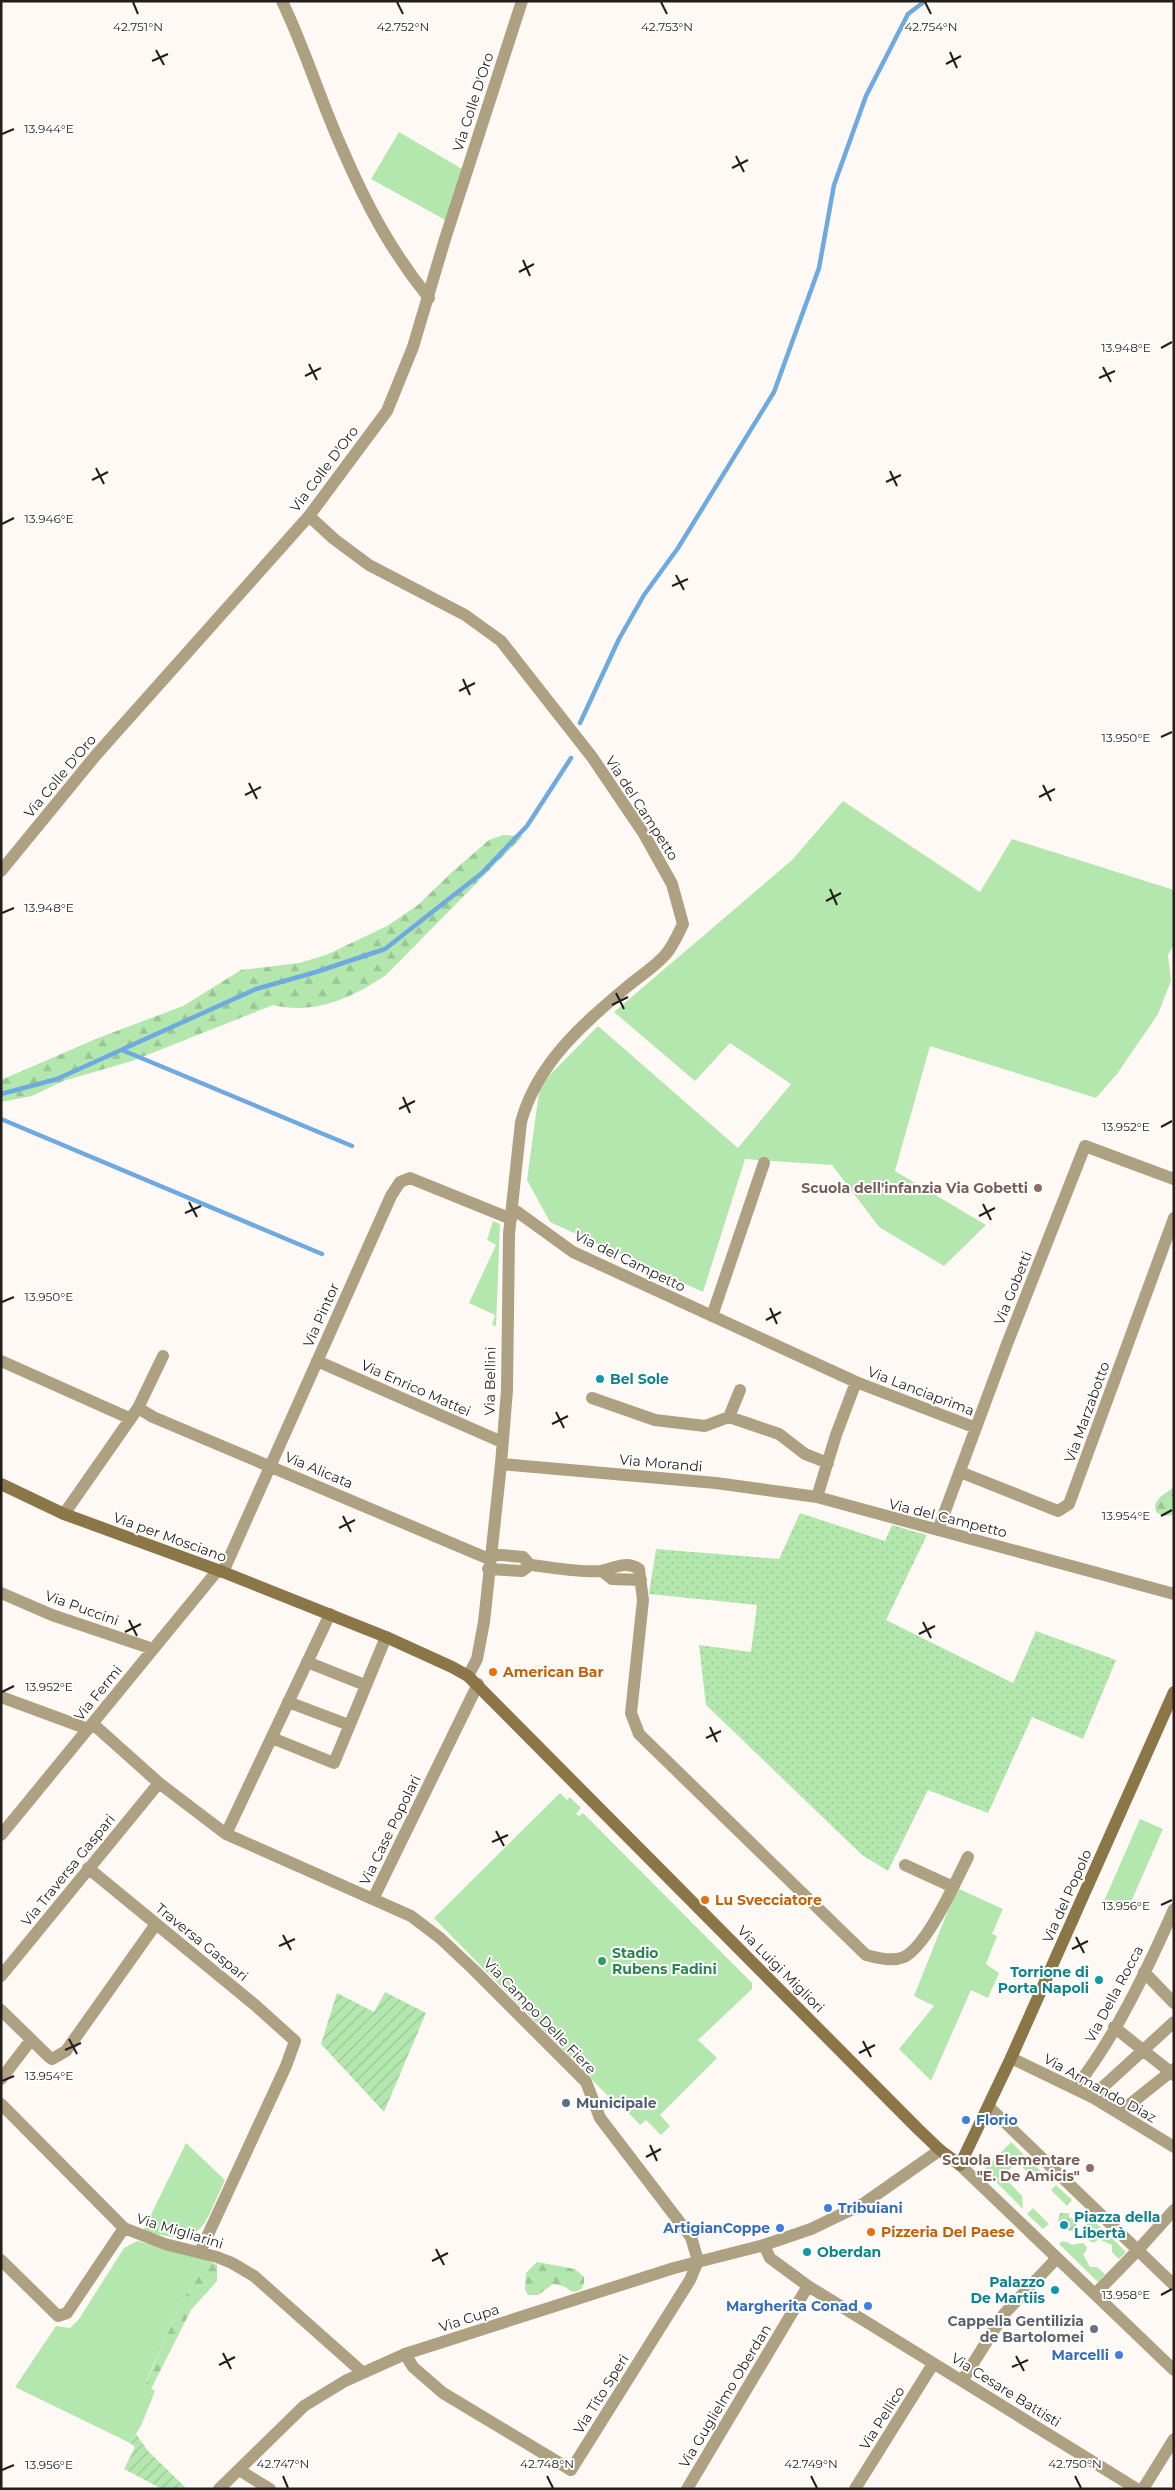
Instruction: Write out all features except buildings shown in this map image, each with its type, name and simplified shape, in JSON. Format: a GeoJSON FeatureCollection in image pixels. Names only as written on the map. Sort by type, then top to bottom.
{"type":"FeatureCollection","features":[{"type":"Feature","properties":{"kind":"main road","name":"Via per Mosciano"},"geometry":{"type":"LineString","coordinates":[[1,1484],[64,1514],[221,1571],[386,1637],[452,1667],[473,1680]]}},
{"type":"Feature","properties":{"kind":"main road","name":"Via Luigi Migliori"},"geometry":{"type":"LineString","coordinates":[[473,1680],[940,2150],[960,2165]]}},
{"type":"Feature","properties":{"kind":"main road","name":"Via del Popolo"},"geometry":{"type":"LineString","coordinates":[[960,2165],[989,2107],[1174,1692]]}},
{"type":"Feature","properties":{"kind":"street"},"geometry":{"type":"LineString","coordinates":[[282,1],[299,37],[340,145],[372,214],[402,265],[429,298]]}},
{"type":"Feature","properties":{"kind":"street","name":"Via Colle D'Oro"},"geometry":{"type":"LineString","coordinates":[[1,871],[96,755],[309,516],[387,411],[413,347],[445,240],[522,1]]}},
{"type":"Feature","properties":{"kind":"street","name":"Via del Campetto"},"geometry":{"type":"LineString","coordinates":[[309,516],[334,539],[369,565],[465,616],[501,641],[592,757],[644,834],[672,884],[683,924],[666,954],[602,1008],[560,1050],[543,1071],[530,1092],[521,1122],[511,1214],[573,1252],[856,1382]]}},
{"type":"Feature","properties":{"kind":"street","name":"Via Gobetti"},"geometry":{"type":"LineString","coordinates":[[938,1530],[1085,1146],[1174,1179]]}},
{"type":"Feature","properties":{"kind":"street"},"geometry":{"type":"LineString","coordinates":[[712,1316],[764,1163]]}},
{"type":"Feature","properties":{"kind":"street","name":"Via Pintor"},"geometry":{"type":"LineString","coordinates":[[221,1571],[271,1466],[391,1196],[400,1182],[410,1178],[511,1214]]}},
{"type":"Feature","properties":{"kind":"street","name":"Via Bellini"},"geometry":{"type":"LineString","coordinates":[[473,1680],[481,1639],[501,1464],[507,1390],[506,1338],[511,1214]]}},
{"type":"Feature","properties":{"kind":"street","name":"Via Marzabotto"},"geometry":{"type":"LineString","coordinates":[[960,1472],[1058,1511],[1069,1504],[1174,1218]]}},
{"type":"Feature","properties":{"kind":"street"},"geometry":{"type":"LineString","coordinates":[[64,1514],[92,1476],[129,1418],[138,1408],[163,1356]]}},
{"type":"Feature","properties":{"kind":"street"},"geometry":{"type":"LineString","coordinates":[[1,1361],[129,1418]]}},
{"type":"Feature","properties":{"kind":"street","name":"Via Enrico Mattei"},"geometry":{"type":"LineString","coordinates":[[317,1361],[502,1442]]}},
{"type":"Feature","properties":{"kind":"street"},"geometry":{"type":"LineString","coordinates":[[817,1497],[856,1382]]}},
{"type":"Feature","properties":{"kind":"street","name":"Via Lanciaprima"},"geometry":{"type":"LineString","coordinates":[[856,1382],[976,1428]]}},
{"type":"Feature","properties":{"kind":"street"},"geometry":{"type":"LineString","coordinates":[[729,1418],[740,1390]]}},
{"type":"Feature","properties":{"kind":"street"},"geometry":{"type":"LineString","coordinates":[[592,1398],[655,1420],[705,1426],[729,1418],[779,1434],[805,1454],[828,1463]]}},
{"type":"Feature","properties":{"kind":"street","name":"Via Alicata"},"geometry":{"type":"LineString","coordinates":[[138,1408],[153,1417],[489,1561],[523,1557],[530,1565],[602,1571],[612,1579],[642,1580],[643,1600],[631,1713],[639,1734],[866,1955],[885,1959],[902,1957],[918,1947],[953,1887]]}},
{"type":"Feature","properties":{"kind":"street","name":"Via Morandi"},"geometry":{"type":"LineString","coordinates":[[501,1464],[716,1483],[817,1497]]}},
{"type":"Feature","properties":{"kind":"street","name":"Via del Campetto"},"geometry":{"type":"LineString","coordinates":[[817,1497],[1174,1594]]}},
{"type":"Feature","properties":{"kind":"street","name":"Via Fermi"},"geometry":{"type":"LineString","coordinates":[[1,1834],[153,1649],[221,1571]]}},
{"type":"Feature","properties":{"kind":"street","name":"Via Puccini"},"geometry":{"type":"LineString","coordinates":[[1,1593],[52,1614],[153,1649]]}},
{"type":"Feature","properties":{"kind":"street"},"geometry":{"type":"LineString","coordinates":[[1,1697],[90,1726],[159,1783],[226,1834],[330,1614]]}},
{"type":"Feature","properties":{"kind":"street"},"geometry":{"type":"LineString","coordinates":[[272,1738],[334,1763],[386,1637]]}},
{"type":"Feature","properties":{"kind":"street"},"geometry":{"type":"LineString","coordinates":[[308,1662],[365,1685]]}},
{"type":"Feature","properties":{"kind":"street","name":"Via Case Popolari"},"geometry":{"type":"LineString","coordinates":[[226,1834],[374,1899],[473,1680]]}},
{"type":"Feature","properties":{"kind":"street"},"geometry":{"type":"LineString","coordinates":[[288,1702],[349,1726]]}},
{"type":"Feature","properties":{"kind":"street","name":"Via Traversa Gaspari"},"geometry":{"type":"LineString","coordinates":[[1,1976],[159,1783]]}},
{"type":"Feature","properties":{"kind":"street"},"geometry":{"type":"LineString","coordinates":[[905,1865],[953,1887],[968,1857]]}},
{"type":"Feature","properties":{"kind":"street","name":"Traversa Gaspari"},"geometry":{"type":"LineString","coordinates":[[88,1868],[276,2023],[295,2041],[286,2066],[200,2252]]}},
{"type":"Feature","properties":{"kind":"street","name":"Via Campo Delle Fiere"},"geometry":{"type":"LineString","coordinates":[[374,1899],[411,1916],[440,1938],[586,2082],[600,2118],[682,2223],[691,2237],[698,2261]]}},
{"type":"Feature","properties":{"kind":"street","name":"Via Della Rocca"},"geometry":{"type":"LineString","coordinates":[[1075,2088],[1100,2053],[1144,1972],[1170,1929],[1174,1909]]}},
{"type":"Feature","properties":{"kind":"street"},"geometry":{"type":"LineString","coordinates":[[1,2010],[52,2059],[66,2051],[156,1924]]}},
{"type":"Feature","properties":{"kind":"street"},"geometry":{"type":"LineString","coordinates":[[1144,1972],[1174,2003]]}},
{"type":"Feature","properties":{"kind":"street"},"geometry":{"type":"LineString","coordinates":[[1092,2097],[1174,2022]]}},
{"type":"Feature","properties":{"kind":"street"},"geometry":{"type":"LineString","coordinates":[[1114,2027],[1172,2072],[1119,2113]]}},
{"type":"Feature","properties":{"kind":"street"},"geometry":{"type":"LineString","coordinates":[[1,2079],[31,2040]]}},
{"type":"Feature","properties":{"kind":"street","name":"Via Armando Diaz"},"geometry":{"type":"LineString","coordinates":[[1011,2058],[1092,2097],[1174,2147]]}},
{"type":"Feature","properties":{"kind":"street","name":"Via Migliarini"},"geometry":{"type":"LineString","coordinates":[[1,2104],[124,2228],[165,2244],[200,2252],[232,2263],[254,2276],[362,2372]]}},
{"type":"Feature","properties":{"kind":"street"},"geometry":{"type":"LineString","coordinates":[[989,2107],[1174,2285]]}},
{"type":"Feature","properties":{"kind":"street"},"geometry":{"type":"LineString","coordinates":[[808,2286],[770,2258],[764,2245],[811,2229],[845,2214],[896,2182],[940,2150]]}},
{"type":"Feature","properties":{"kind":"street"},"geometry":{"type":"LineString","coordinates":[[960,2165],[1174,2370]]}},
{"type":"Feature","properties":{"kind":"street"},"geometry":{"type":"LineString","coordinates":[[1095,2294],[1138,2250],[1169,2222],[1174,2210]]}},
{"type":"Feature","properties":{"kind":"street"},"geometry":{"type":"LineString","coordinates":[[1,2260],[58,2316],[67,2313],[124,2228]]}},
{"type":"Feature","properties":{"kind":"street","name":"Via Cupa"},"geometry":{"type":"LineString","coordinates":[[220,2489],[304,2406],[362,2372],[405,2354],[698,2261],[764,2245]]}},
{"type":"Feature","properties":{"kind":"street"},"geometry":{"type":"LineString","coordinates":[[962,2381],[1004,2314],[1057,2258]]}},
{"type":"Feature","properties":{"kind":"street","name":"Via Tito Speri"},"geometry":{"type":"LineString","coordinates":[[405,2354],[413,2367],[443,2393],[571,2470],[690,2280],[698,2261]]}},
{"type":"Feature","properties":{"kind":"street","name":"Via Cesare Battisti"},"geometry":{"type":"LineString","coordinates":[[808,2286],[1137,2489]]}},
{"type":"Feature","properties":{"kind":"street","name":"Via Guglielmo Oberdan"},"geometry":{"type":"LineString","coordinates":[[687,2489],[808,2286]]}},
{"type":"Feature","properties":{"kind":"street","name":"Via Pellico"},"geometry":{"type":"LineString","coordinates":[[855,2489],[934,2364]]}},
{"type":"Feature","properties":{"kind":"street"},"geometry":{"type":"LineString","coordinates":[[1143,2489],[1174,2439]]}},
{"type":"Feature","properties":{"kind":"street"},"geometry":{"type":"LineString","coordinates":[[239,2470],[270,2489]]}},
{"type":"Feature","properties":{"kind":"green space"},"geometry":{"type":"Polygon","coordinates":[[[399,132],[464,170],[449,222],[371,179],[399,132]]]}},
{"type":"Feature","properties":{"kind":"green space"},"geometry":{"type":"Polygon","coordinates":[[[843,801],[980,892],[1012,839],[1174,890],[1174,944],[1168,955],[1171,981],[1158,1014],[1117,1074],[1096,1098],[930,1046],[895,1171],[986,1225],[944,1266],[879,1227],[832,1165],[745,1159],[703,1292],[550,1222],[527,1180],[540,1085],[598,1026],[738,1148],[791,1084],[730,1043],[695,1081],[614,1012],[792,860],[843,801]]]}},
{"type":"Feature","properties":{"kind":"green space"},"geometry":{"type":"Polygon","coordinates":[[[503,835],[523,836],[386,975],[360,991],[318,1006],[289,1008],[273,1005],[132,1061],[63,1081],[32,1096],[1,1102],[1,1080],[98,1038],[183,1006],[241,970],[299,963],[326,955],[387,926],[418,905],[489,840],[503,835]]]}},
{"type":"Feature","properties":{"kind":"green space"},"geometry":{"type":"Polygon","coordinates":[[[493,1221],[500,1224],[496,1326],[492,1325],[495,1315],[469,1303],[496,1245],[487,1240],[493,1221]]]}},
{"type":"Feature","properties":{"kind":"green space"},"geometry":{"type":"Polygon","coordinates":[[[1174,1487],[1174,1515],[1163,1516],[1156,1512],[1155,1504],[1160,1497],[1174,1487]]]}},
{"type":"Feature","properties":{"kind":"green space"},"geometry":{"type":"Polygon","coordinates":[[[800,1513],[885,1541],[892,1525],[927,1535],[886,1620],[1013,1683],[1036,1631],[1116,1660],[1083,1739],[1032,1717],[988,1813],[928,1790],[888,1871],[862,1855],[706,1705],[699,1645],[751,1652],[757,1605],[649,1594],[656,1549],[779,1559],[800,1513]]]}},
{"type":"Feature","properties":{"kind":"green space","name":"Stadio Rubens Fadini"},"geometry":{"type":"Polygon","coordinates":[[[560,1793],[567,1800],[570,1797],[581,1808],[576,1814],[579,1816],[583,1813],[752,1983],[752,1989],[698,2040],[717,2058],[660,2115],[670,2126],[661,2135],[646,2120],[640,2125],[614,2098],[612,2100],[434,1918],[560,1793]]]}},
{"type":"Feature","properties":{"kind":"green space"},"geometry":{"type":"Polygon","coordinates":[[[1140,1819],[1163,1829],[1127,1911],[1104,1901],[1140,1819]]]}},
{"type":"Feature","properties":{"kind":"green space"},"geometry":{"type":"Polygon","coordinates":[[[957,1888],[1003,1909],[992,1934],[997,1936],[986,1964],[999,1973],[988,1998],[971,1990],[931,2081],[899,2049],[934,2006],[914,1996],[957,1888]]]}},
{"type":"Feature","properties":{"kind":"green space"},"geometry":{"type":"Polygon","coordinates":[[[385,1992],[426,2013],[384,2112],[321,2044],[337,1993],[374,2012],[385,1992]]]}},
{"type":"Feature","properties":{"kind":"green space"},"geometry":{"type":"Polygon","coordinates":[[[1011,2142],[1052,2182],[1038,2182],[1017,2162],[1003,2176],[1022,2196],[1023,2209],[984,2170],[1011,2142]]]}},
{"type":"Feature","properties":{"kind":"green space"},"geometry":{"type":"Polygon","coordinates":[[[186,2143],[225,2180],[211,2211],[198,2230],[190,2235],[179,2237],[143,2231],[186,2143]]]}},
{"type":"Feature","properties":{"kind":"green space"},"geometry":{"type":"Polygon","coordinates":[[[1056,2185],[1072,2200],[1067,2206],[1051,2190],[1056,2185]]]}},
{"type":"Feature","properties":{"kind":"green space"},"geometry":{"type":"Polygon","coordinates":[[[1033,2208],[1049,2224],[1043,2229],[1027,2214],[1033,2208]]]}},
{"type":"Feature","properties":{"kind":"green space"},"geometry":{"type":"Polygon","coordinates":[[[1060,2213],[1069,2213],[1069,2218],[1076,2220],[1076,2227],[1072,2231],[1067,2230],[1058,2221],[1060,2213]]]}},
{"type":"Feature","properties":{"kind":"green space"},"geometry":{"type":"Polygon","coordinates":[[[1088,2215],[1126,2252],[1119,2259],[1112,2252],[1112,2245],[1098,2239],[1096,2242],[1091,2242],[1088,2239],[1089,2226],[1087,2226],[1085,2218],[1088,2215]]]}},
{"type":"Feature","properties":{"kind":"green space"},"geometry":{"type":"Polygon","coordinates":[[[137,2241],[207,2260],[181,2303],[145,2384],[155,2391],[141,2426],[130,2443],[15,2387],[56,2326],[70,2328],[79,2319],[124,2248],[137,2241]]]}},
{"type":"Feature","properties":{"kind":"green space"},"geometry":{"type":"Polygon","coordinates":[[[1062,2241],[1071,2245],[1083,2243],[1087,2247],[1086,2252],[1083,2254],[1090,2267],[1097,2267],[1105,2274],[1098,2282],[1059,2244],[1062,2241]]]}},
{"type":"Feature","properties":{"kind":"green space"},"geometry":{"type":"Polygon","coordinates":[[[207,2260],[217,2265],[217,2281],[191,2310],[151,2389],[145,2385],[181,2303],[207,2260]]]}},
{"type":"Feature","properties":{"kind":"green space"},"geometry":{"type":"Polygon","coordinates":[[[537,2262],[575,2269],[584,2277],[582,2288],[573,2292],[563,2286],[553,2284],[538,2295],[528,2295],[525,2290],[526,2273],[537,2262]]]}},
{"type":"Feature","properties":{"kind":"green space"},"geometry":{"type":"Polygon","coordinates":[[[136,2434],[148,2451],[187,2489],[162,2489],[124,2469],[135,2447],[130,2443],[136,2434]]]}},
{"type":"Feature","properties":{"kind":"waterway"},"geometry":{"type":"LineString","coordinates":[[580,723],[619,639],[644,595],[678,548],[774,392],[819,268],[834,185],[866,96],[908,14],[925,1]]}},
{"type":"Feature","properties":{"kind":"waterway"},"geometry":{"type":"LineString","coordinates":[[1,1094],[57,1079],[256,989],[316,972],[385,949],[482,873],[527,826],[571,758]]}},
{"type":"Feature","properties":{"kind":"waterway"},"geometry":{"type":"LineString","coordinates":[[122,1050],[352,1146]]}},
{"type":"Feature","properties":{"kind":"waterway"},"geometry":{"type":"LineString","coordinates":[[1,1119],[322,1254]]}},
{"type":"Feature","properties":{"kind":"place","name":"Scuola dell'infanzia Via Gobetti"},"geometry":{"type":"Point","coordinates":[1038,1188]}},
{"type":"Feature","properties":{"kind":"place","name":"Bel Sole"},"geometry":{"type":"Point","coordinates":[600,1379]}},
{"type":"Feature","properties":{"kind":"place","name":"American Bar"},"geometry":{"type":"Point","coordinates":[493,1672]}},
{"type":"Feature","properties":{"kind":"place","name":"Lu Svecciatore"},"geometry":{"type":"Point","coordinates":[705,1900]}},
{"type":"Feature","properties":{"kind":"place","name":"Stadio Rubens Fadini"},"geometry":{"type":"Point","coordinates":[602,1961]}},
{"type":"Feature","properties":{"kind":"place","name":"Torrione di Porta Napoli"},"geometry":{"type":"Point","coordinates":[1099,1980]}},
{"type":"Feature","properties":{"kind":"place","name":"Municipale"},"geometry":{"type":"Point","coordinates":[566,2103]}},
{"type":"Feature","properties":{"kind":"place","name":"Florio"},"geometry":{"type":"Point","coordinates":[966,2120]}},
{"type":"Feature","properties":{"kind":"place","name":"Scuola Elementare \"E. De Amicis\""},"geometry":{"type":"Point","coordinates":[1090,2168]}},
{"type":"Feature","properties":{"kind":"place","name":"Tribuiani"},"geometry":{"type":"Point","coordinates":[828,2208]}},
{"type":"Feature","properties":{"kind":"place","name":"Piazza della Libertà"},"geometry":{"type":"Point","coordinates":[1064,2225]}},
{"type":"Feature","properties":{"kind":"place","name":"ArtigianCoppe"},"geometry":{"type":"Point","coordinates":[780,2228]}},
{"type":"Feature","properties":{"kind":"place","name":"Pizzeria Del Paese"},"geometry":{"type":"Point","coordinates":[871,2232]}},
{"type":"Feature","properties":{"kind":"place","name":"Oberdan"},"geometry":{"type":"Point","coordinates":[807,2252]}},
{"type":"Feature","properties":{"kind":"place","name":"Palazzo De Martiis"},"geometry":{"type":"Point","coordinates":[1055,2290]}},
{"type":"Feature","properties":{"kind":"place","name":"Margherita Conad"},"geometry":{"type":"Point","coordinates":[868,2306]}},
{"type":"Feature","properties":{"kind":"place","name":"Cappella Gentilizia de Bartolomei"},"geometry":{"type":"Point","coordinates":[1094,2329]}},
{"type":"Feature","properties":{"kind":"place","name":"Marcelli"},"geometry":{"type":"Point","coordinates":[1119,2355]}}]}
